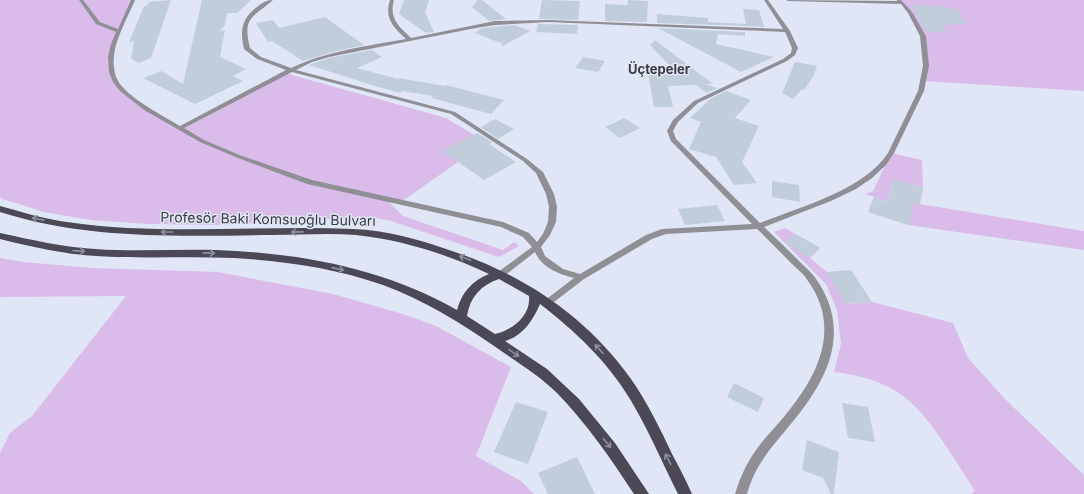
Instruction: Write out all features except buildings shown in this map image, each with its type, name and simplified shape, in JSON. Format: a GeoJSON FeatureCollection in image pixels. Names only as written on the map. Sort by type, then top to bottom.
{"type":"FeatureCollection","features":[{"type":"Feature","properties":{"kind":"main road","name":"Profesör Baki Komsuoğlu Bulvarı"},"geometry":{"type":"LineString","coordinates":[[0,209],[49,221],[131,232],[336,232],[381,235],[432,247],[474,262],[501,274],[547,303],[579,328],[602,352],[625,381],[638,402],[685,494]]}},
{"type":"Feature","properties":{"kind":"main road"},"geometry":{"type":"LineString","coordinates":[[0,236],[76,251],[235,254],[282,259],[318,265],[363,276],[406,290],[461,318],[547,376],[568,397],[614,451],[642,494]]}},
{"type":"Feature","properties":{"kind":"main road"},"geometry":{"type":"LineString","coordinates":[[461,318],[463,305],[476,286],[488,277],[501,274]]}},
{"type":"Feature","properties":{"kind":"main road"},"geometry":{"type":"LineString","coordinates":[[494,339],[510,335],[522,325],[531,313],[535,304],[534,294]]}},
{"type":"Feature","properties":{"kind":"street"},"geometry":{"type":"LineString","coordinates":[[81,0],[98,23],[120,32]]}},
{"type":"Feature","properties":{"kind":"street"},"geometry":{"type":"LineString","coordinates":[[133,0],[114,44],[111,57],[112,72],[115,81],[133,100],[146,109],[202,141],[240,157],[310,182],[503,225],[526,235],[537,247],[542,258],[560,271],[581,277]]}},
{"type":"Feature","properties":{"kind":"street"},"geometry":{"type":"LineString","coordinates":[[271,0],[255,11],[246,22],[243,31],[247,49],[260,58],[291,70],[453,114],[525,160],[539,172],[550,194],[553,207],[552,222],[546,235],[537,247],[501,274]]}},
{"type":"Feature","properties":{"kind":"street"},"geometry":{"type":"LineString","coordinates":[[392,0],[389,8],[389,15],[410,40]]}},
{"type":"Feature","properties":{"kind":"street"},"geometry":{"type":"LineString","coordinates":[[741,494],[746,476],[760,452],[796,411],[815,380],[828,349],[830,331],[828,314],[821,296],[811,278],[673,140],[670,130],[675,121],[684,111],[696,102],[785,60],[792,54],[795,48],[787,31],[766,0]]}},
{"type":"Feature","properties":{"kind":"street"},"geometry":{"type":"LineString","coordinates":[[547,303],[581,277],[648,237],[665,231],[759,226],[828,199],[854,187],[879,168],[892,153],[921,91],[926,66],[922,36],[910,13],[900,2],[788,0]]}},
{"type":"Feature","properties":{"kind":"street"},"geometry":{"type":"LineString","coordinates":[[180,128],[291,70],[310,62],[328,56],[476,26],[548,21],[787,31]]}},
{"type":"Feature","properties":{"kind":"shaded area"},"geometry":{"type":"Polygon","coordinates":[[[0,0],[133,0],[111,57],[115,81],[133,100],[180,128],[285,73],[446,118],[474,135],[458,162],[401,202],[386,199],[403,216],[503,250],[514,242],[519,246],[499,257],[391,221],[372,217],[216,225],[148,224],[91,220],[44,212],[3,199],[0,197],[0,0]]]}},
{"type":"Feature","properties":{"kind":"shaded area"},"geometry":{"type":"Polygon","coordinates":[[[898,0],[1084,0],[1084,91],[924,81],[923,36],[910,13],[898,0]]]}},
{"type":"Feature","properties":{"kind":"shaded area"},"geometry":{"type":"Polygon","coordinates":[[[891,153],[922,160],[923,188],[894,179],[889,194],[920,204],[1084,231],[1084,250],[908,225],[912,210],[865,194],[873,191],[891,153]]]}},
{"type":"Feature","properties":{"kind":"shaded area"},"geometry":{"type":"Polygon","coordinates":[[[785,228],[820,248],[810,258],[827,272],[847,304],[872,302],[953,323],[968,358],[1005,399],[1084,475],[1084,494],[970,494],[975,491],[942,440],[913,404],[887,386],[861,377],[834,372],[841,344],[837,310],[826,284],[774,232],[785,228]]]}},
{"type":"Feature","properties":{"kind":"shaded area"},"geometry":{"type":"Polygon","coordinates":[[[0,258],[23,262],[93,268],[218,272],[333,294],[403,314],[436,326],[511,367],[476,456],[521,481],[534,494],[0,494],[0,453],[10,433],[32,416],[126,296],[0,297],[0,258]]]}},
{"type":"Feature","properties":{"kind":"district","name":"Üçtepeler"},"geometry":{"type":"Point","coordinates":[659,69]}}]}
